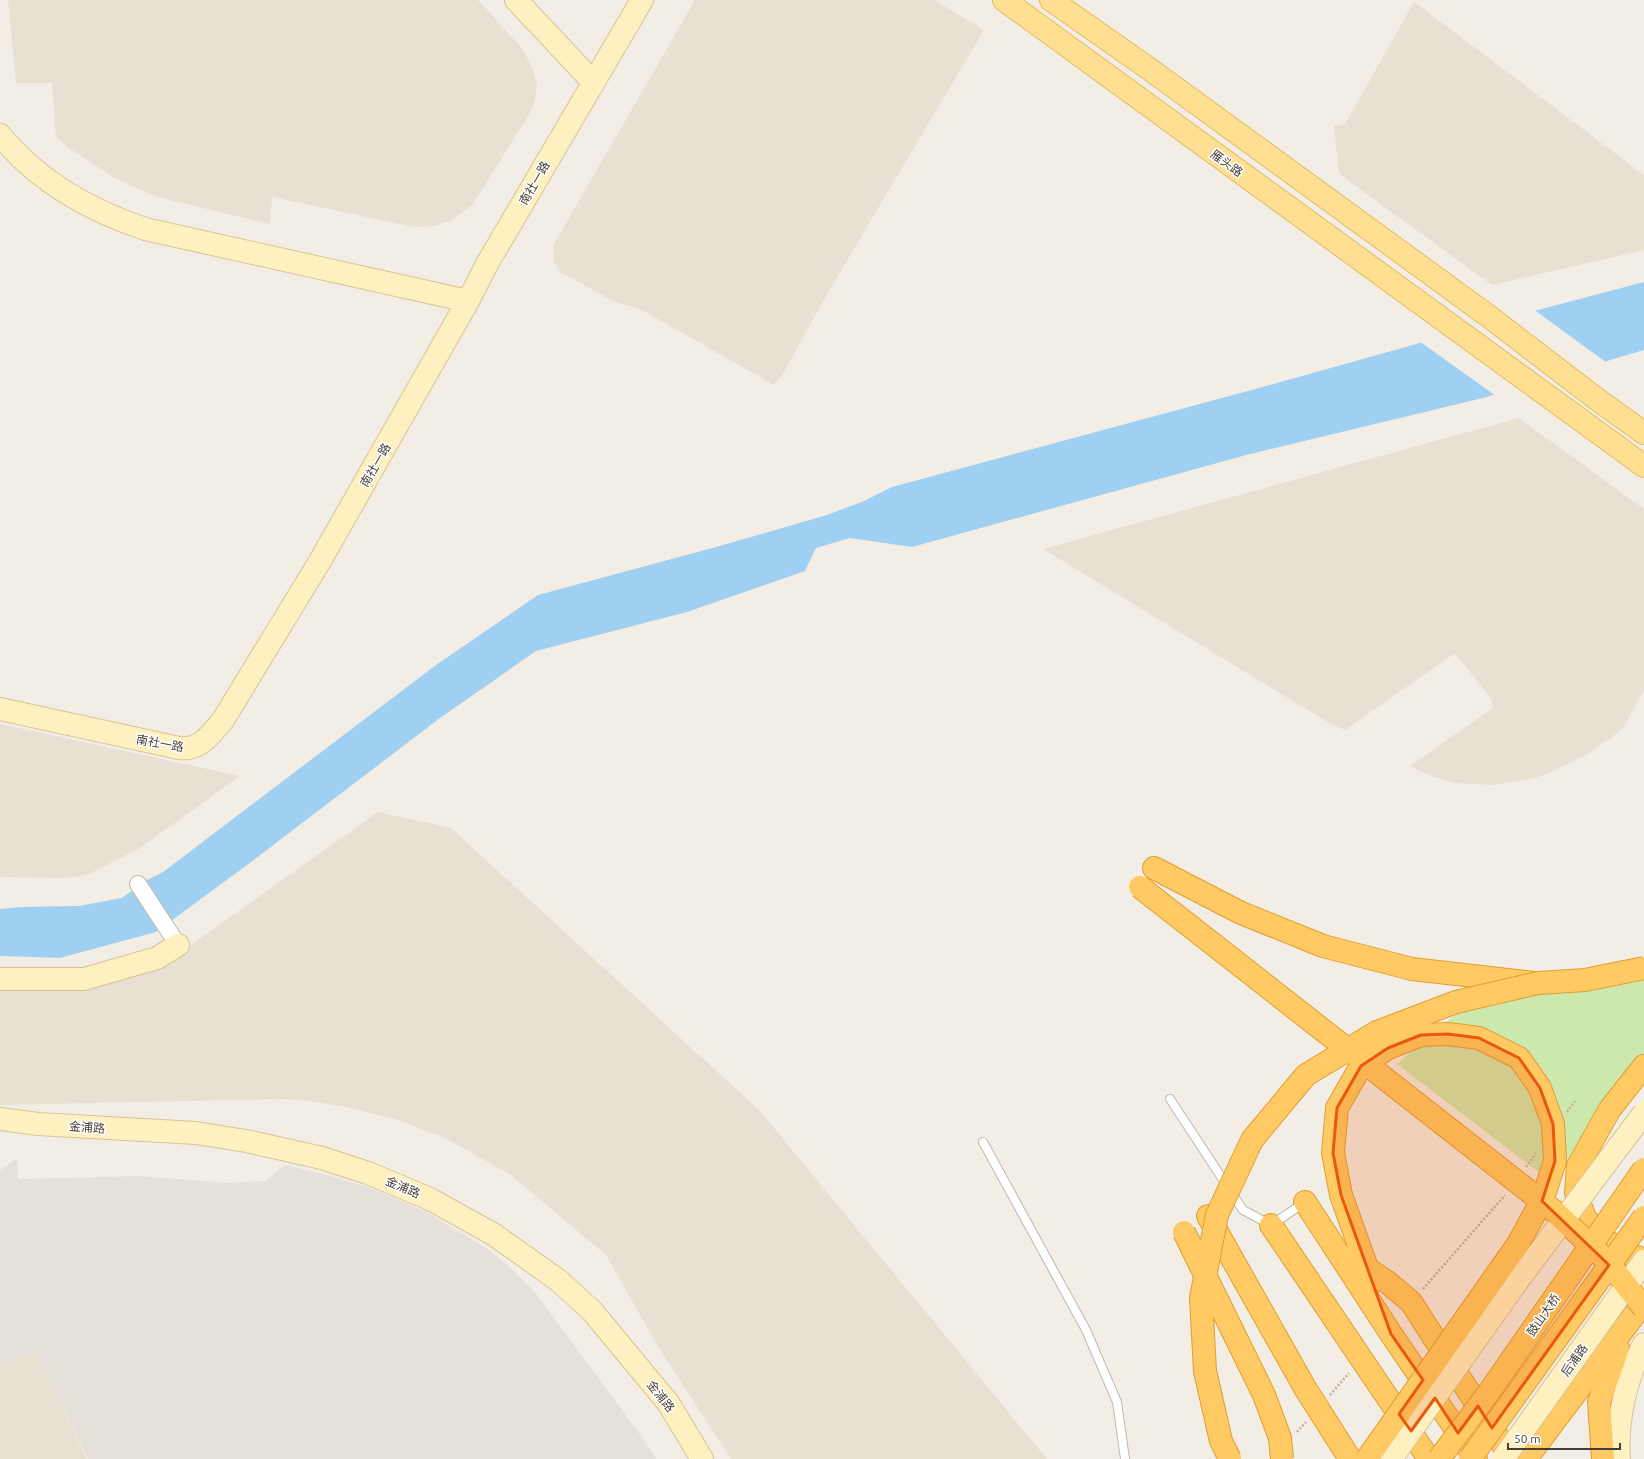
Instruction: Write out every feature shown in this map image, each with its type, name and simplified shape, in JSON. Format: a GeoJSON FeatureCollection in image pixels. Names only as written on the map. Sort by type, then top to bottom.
{"type":"FeatureCollection","features":[{"type":"Feature","properties":{"kind":"highway"},"geometry":{"type":"LineString","coordinates":[[1154,868],[1241,913],[1323,946],[1412,969],[1538,983]]}},
{"type":"Feature","properties":{"kind":"highway"},"geometry":{"type":"LineString","coordinates":[[1140,887],[1554,1211],[1606,1260],[1644,1308]]}},
{"type":"Feature","properties":{"kind":"highway"},"geometry":{"type":"LineString","coordinates":[[1230,1459],[1221,1441],[1205,1371],[1201,1298],[1217,1215],[1252,1140],[1306,1075],[1377,1032],[1456,1002],[1538,983],[1585,980],[1644,968]]}},
{"type":"Feature","properties":{"kind":"highway"},"geometry":{"type":"LineString","coordinates":[[1367,1459],[1518,1244],[1543,1198],[1555,1161],[1554,1124],[1540,1088],[1519,1058],[1478,1038],[1448,1034],[1421,1036],[1388,1048],[1361,1066],[1337,1108],[1333,1153],[1341,1195],[1391,1334]]}},
{"type":"Feature","properties":{"kind":"highway"},"geometry":{"type":"LineString","coordinates":[[1644,1066],[1610,1109],[1578,1166],[1576,1193],[1585,1218],[1608,1242],[1644,1260]]}},
{"type":"Feature","properties":{"kind":"highway","name":"鼓山大桥"},"geometry":{"type":"LineString","coordinates":[[1439,1459],[1489,1392],[1644,1170]]}},
{"type":"Feature","properties":{"kind":"highway"},"geometry":{"type":"LineString","coordinates":[[1305,1202],[1391,1334],[1476,1459]]}},
{"type":"Feature","properties":{"kind":"highway"},"geometry":{"type":"LineString","coordinates":[[1207,1215],[1305,1388],[1350,1459]]}},
{"type":"Feature","properties":{"kind":"highway","name":"鼓山大桥"},"geometry":{"type":"LineString","coordinates":[[1470,1459],[1644,1217]]}},
{"type":"Feature","properties":{"kind":"highway"},"geometry":{"type":"LineString","coordinates":[[1271,1225],[1429,1459]]}},
{"type":"Feature","properties":{"kind":"highway"},"geometry":{"type":"LineString","coordinates":[[1184,1232],[1264,1395],[1280,1438],[1282,1459]]}},
{"type":"Feature","properties":{"kind":"highway"},"geometry":{"type":"LineString","coordinates":[[1366,1268],[1386,1281],[1411,1302],[1512,1459]]}},
{"type":"Feature","properties":{"kind":"highway"},"geometry":{"type":"LineString","coordinates":[[1526,1459],[1644,1302]]}},
{"type":"Feature","properties":{"kind":"highway"},"geometry":{"type":"LineString","coordinates":[[1603,1459],[1599,1402],[1625,1328]]}},
{"type":"Feature","properties":{"kind":"main road","name":"雁头路"},"geometry":{"type":"LineString","coordinates":[[1004,0],[1644,466]]}},
{"type":"Feature","properties":{"kind":"main road"},"geometry":{"type":"LineString","coordinates":[[1051,0],[1148,68],[1487,315],[1598,400],[1644,433]]}},
{"type":"Feature","properties":{"kind":"street"},"geometry":{"type":"LineString","coordinates":[[516,0],[593,82]]}},
{"type":"Feature","properties":{"kind":"street","name":"南社一路"},"geometry":{"type":"LineString","coordinates":[[0,709],[179,748],[194,747],[207,739],[222,720],[320,561],[468,301],[487,264],[642,0]]}},
{"type":"Feature","properties":{"kind":"street"},"geometry":{"type":"LineString","coordinates":[[0,135],[28,166],[55,186],[86,205],[130,224],[145,229],[468,301]]}},
{"type":"Feature","properties":{"kind":"street"},"geometry":{"type":"LineString","coordinates":[[0,979],[84,979],[157,958],[176,941],[138,884]]}},
{"type":"Feature","properties":{"kind":"street"},"geometry":{"type":"LineString","coordinates":[[1391,1459],[1519,1278],[1644,1113]]}},
{"type":"Feature","properties":{"kind":"street","name":"金浦路"},"geometry":{"type":"LineString","coordinates":[[0,1119],[38,1124],[196,1133],[246,1141],[322,1158],[355,1168],[430,1199],[494,1234],[558,1280],[592,1311],[669,1404],[702,1459]]}},
{"type":"Feature","properties":{"kind":"street","name":"后浦路"},"geometry":{"type":"LineString","coordinates":[[1504,1459],[1644,1260]]}},
{"type":"Feature","properties":{"kind":"street"},"geometry":{"type":"LineString","coordinates":[[1618,1459],[1619,1427],[1624,1402],[1632,1371],[1644,1344]]}},
{"type":"Feature","properties":{"kind":"lane"},"geometry":{"type":"LineString","coordinates":[[1170,1099],[1244,1210],[1271,1225],[1305,1202]]}},
{"type":"Feature","properties":{"kind":"lane"},"geometry":{"type":"LineString","coordinates":[[983,1142],[1086,1330],[1117,1402],[1125,1459]]}},
{"type":"Feature","properties":{"kind":"path"},"geometry":{"type":"LineString","coordinates":[[1421,1290],[1506,1194]]}},
{"type":"Feature","properties":{"kind":"path"},"geometry":{"type":"LineString","coordinates":[[1328,1396],[1348,1373]]}},
{"type":"Feature","properties":{"kind":"highlighted area"},"geometry":{"type":"Polygon","coordinates":[[[1448,1034],[1479,1038],[1519,1058],[1540,1088],[1553,1124],[1555,1161],[1542,1201],[1609,1265],[1492,1428],[1478,1406],[1458,1433],[1435,1398],[1411,1431],[1399,1414],[1423,1380],[1391,1334],[1341,1195],[1333,1153],[1337,1108],[1361,1066],[1388,1048],[1421,1035],[1448,1034]]]}},
{"type":"Feature","properties":{"kind":"shaded area"},"geometry":{"type":"Polygon","coordinates":[[[8,0],[478,0],[521,47],[526,55],[537,84],[535,101],[528,116],[473,204],[452,220],[435,226],[414,227],[272,197],[270,224],[157,197],[116,179],[69,148],[56,137],[52,83],[16,83],[8,0]]]}},
{"type":"Feature","properties":{"kind":"shaded area"},"geometry":{"type":"Polygon","coordinates":[[[695,0],[934,0],[984,30],[826,296],[784,372],[774,385],[642,310],[615,302],[560,272],[554,262],[554,244],[695,0]]]}},
{"type":"Feature","properties":{"kind":"shaded area"},"geometry":{"type":"Polygon","coordinates":[[[1414,2],[1644,175],[1644,250],[1492,285],[1339,174],[1334,126],[1345,124],[1414,2]]]}},
{"type":"Feature","properties":{"kind":"shaded area"},"geometry":{"type":"Polygon","coordinates":[[[1519,418],[1644,509],[1644,690],[1623,728],[1611,738],[1584,756],[1547,774],[1531,779],[1495,785],[1454,783],[1428,775],[1410,766],[1493,708],[1491,699],[1455,653],[1345,730],[1331,724],[1043,549],[1519,418]]]}},
{"type":"Feature","properties":{"kind":"shaded area"},"geometry":{"type":"Polygon","coordinates":[[[0,724],[240,776],[140,848],[89,874],[61,878],[0,877],[0,724]]]}},
{"type":"Feature","properties":{"kind":"shaded area"},"geometry":{"type":"Polygon","coordinates":[[[378,812],[451,828],[760,1111],[1047,1459],[731,1459],[657,1345],[606,1255],[511,1175],[447,1139],[399,1120],[347,1107],[303,1100],[278,1099],[0,1105],[0,987],[171,959],[378,812]]]}},
{"type":"Feature","properties":{"kind":"shaded area"},"geometry":{"type":"Polygon","coordinates":[[[17,1158],[18,1179],[139,1176],[228,1183],[265,1181],[285,1165],[334,1177],[370,1188],[423,1210],[486,1248],[509,1266],[535,1292],[644,1440],[656,1459],[88,1459],[35,1350],[0,1365],[0,1170],[17,1158]]]}},
{"type":"Feature","properties":{"kind":"shaded area"},"geometry":{"type":"Polygon","coordinates":[[[35,1350],[87,1459],[0,1459],[0,1365],[35,1350]]]}},
{"type":"Feature","properties":{"kind":"green space"},"geometry":{"type":"Polygon","coordinates":[[[1644,963],[1644,1055],[1596,1113],[1553,1183],[1397,1064],[1463,1008],[1644,963]]]}},
{"type":"Feature","properties":{"kind":"water"},"geometry":{"type":"Polygon","coordinates":[[[1644,282],[1644,350],[1483,398],[1250,454],[912,547],[850,538],[816,548],[805,571],[687,612],[536,651],[440,718],[247,865],[156,932],[60,958],[0,956],[0,909],[20,907],[79,906],[122,898],[147,880],[163,872],[436,665],[538,595],[716,547],[827,515],[864,501],[892,487],[1644,282]]]}},
{"type":"Feature","properties":{"kind":"pier"},"geometry":{"type":"Polygon","coordinates":[[[1533,309],[1607,363],[1496,396],[1419,341],[1533,309]]]}}]}
